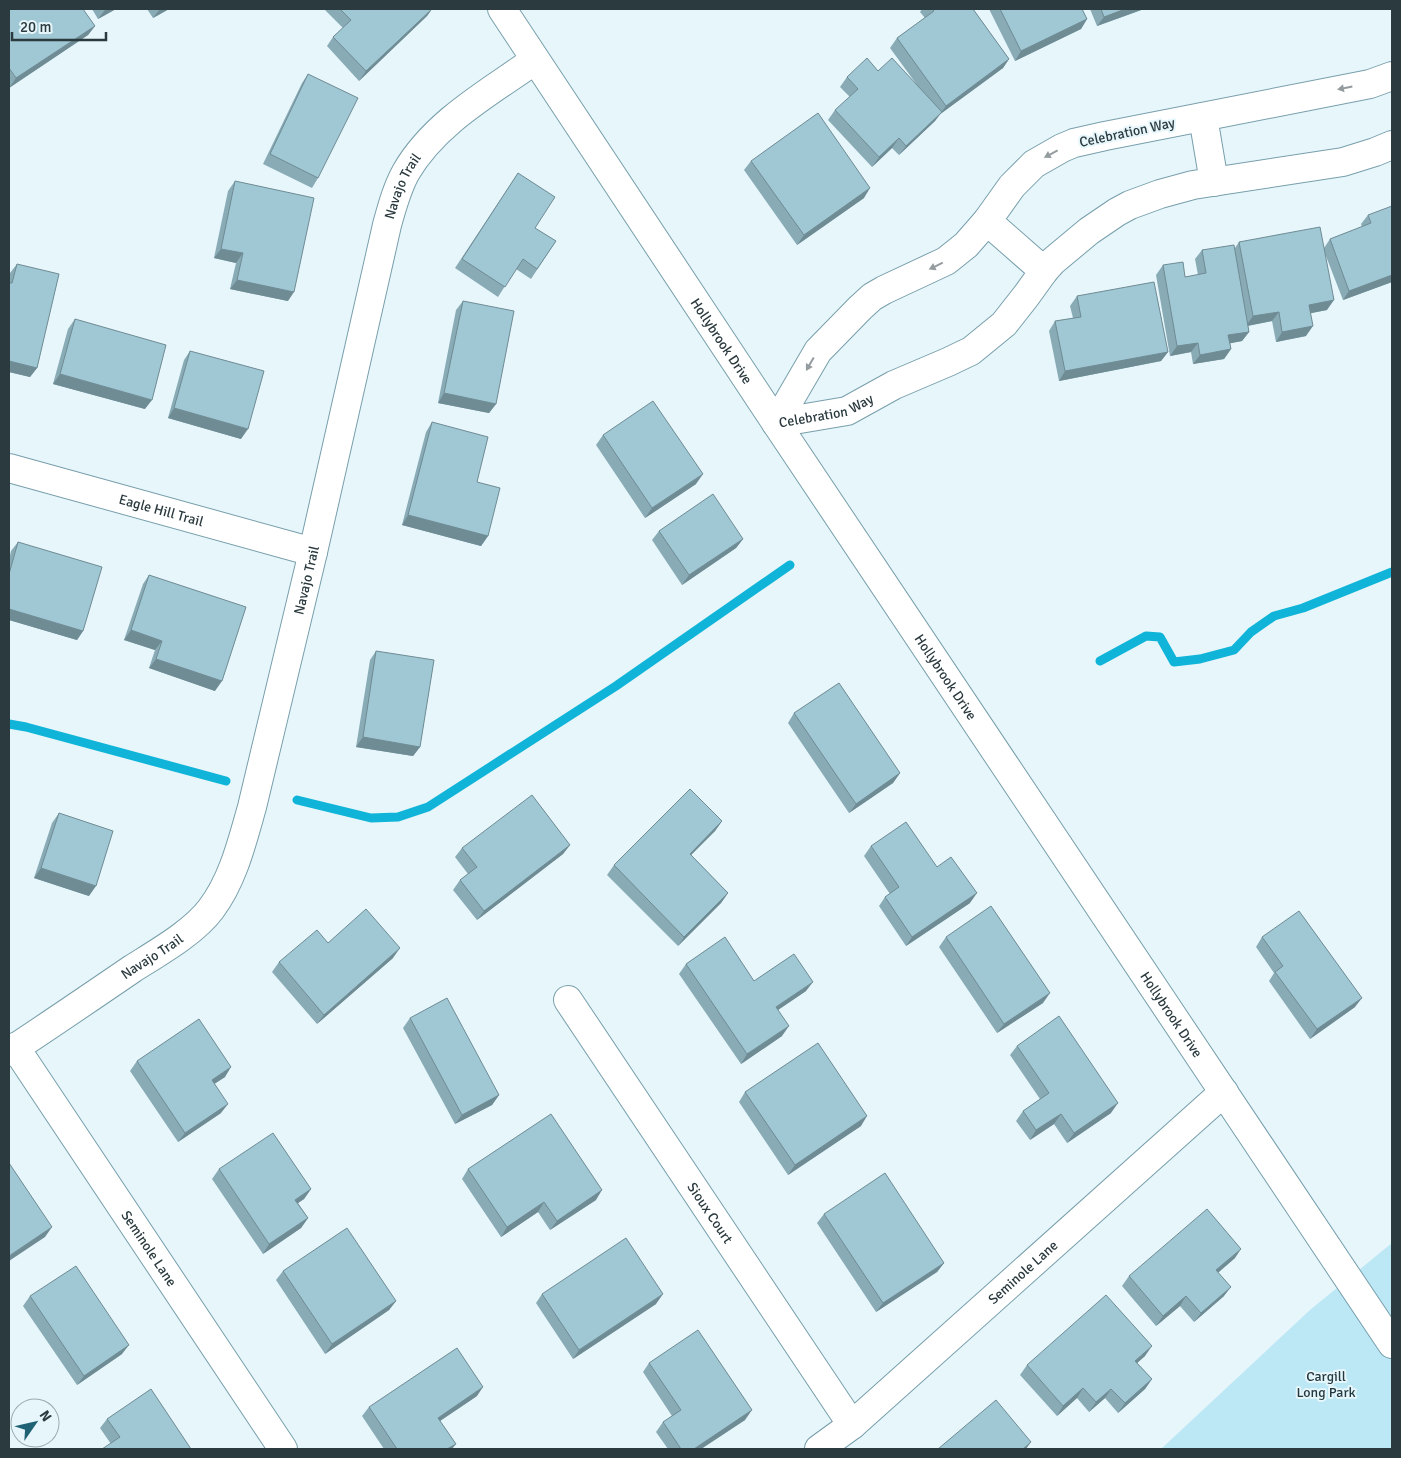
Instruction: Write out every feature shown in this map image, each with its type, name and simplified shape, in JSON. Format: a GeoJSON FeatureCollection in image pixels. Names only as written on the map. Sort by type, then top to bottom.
{"type":"FeatureCollection","features":[{"type":"Feature","properties":{"kind":"street","name":"Hollybrook Drive"},"geometry":{"type":"LineString","coordinates":[[502,9],[776,423],[1392,1344]]}},
{"type":"Feature","properties":{"kind":"street","name":"Navajo Trail"},"geometry":{"type":"LineString","coordinates":[[12,1050],[174,941],[204,917],[219,896],[232,870],[250,816],[385,235],[398,189],[417,156],[441,129],[469,106],[535,60]]}},
{"type":"Feature","properties":{"kind":"street","name":"Celebration Way"},"geometry":{"type":"LineString","coordinates":[[776,423],[818,351],[860,308],[872,297],[884,290],[946,261],[966,245],[987,221],[1012,186],[1034,164],[1062,148],[1074,143],[1105,136],[1370,84],[1392,76]]}},
{"type":"Feature","properties":{"kind":"street"},"geometry":{"type":"LineString","coordinates":[[1203,116],[1214,182]]}},
{"type":"Feature","properties":{"kind":"street","name":"Celebration Way"},"geometry":{"type":"LineString","coordinates":[[776,423],[847,411],[894,385],[971,351],[1004,324],[1044,271],[1089,230],[1116,212],[1176,189],[1343,162],[1392,145]]}},
{"type":"Feature","properties":{"kind":"street"},"geometry":{"type":"LineString","coordinates":[[987,221],[1044,271]]}},
{"type":"Feature","properties":{"kind":"street","name":"Eagle Hill Trail"},"geometry":{"type":"LineString","coordinates":[[9,468],[312,552]]}},
{"type":"Feature","properties":{"kind":"street","name":"Sioux Court"},"geometry":{"type":"LineString","coordinates":[[568,1000],[852,1426]]}},
{"type":"Feature","properties":{"kind":"street","name":"Seminole Lane"},"geometry":{"type":"LineString","coordinates":[[12,1050],[283,1449]]}},
{"type":"Feature","properties":{"kind":"street","name":"Seminole Lane"},"geometry":{"type":"LineString","coordinates":[[819,1449],[852,1426],[1224,1092]]}},
{"type":"Feature","properties":{"kind":"green space","name":"Cargill Long Park"},"geometry":{"type":"Polygon","coordinates":[[[1392,1243],[1392,1449],[1161,1449],[1310,1310],[1392,1243]]]}},
{"type":"Feature","properties":{"kind":"building"},"geometry":{"type":"Polygon","coordinates":[[[9,9],[83,9],[95,26],[16,78],[9,68],[9,9]]]}},
{"type":"Feature","properties":{"kind":"building"},"geometry":{"type":"Polygon","coordinates":[[[340,9],[432,9],[366,71],[333,37],[351,20],[340,9]]]}},
{"type":"Feature","properties":{"kind":"building"},"geometry":{"type":"Polygon","coordinates":[[[932,9],[973,9],[1009,59],[946,106],[897,38],[934,11],[932,9]]]}},
{"type":"Feature","properties":{"kind":"building"},"geometry":{"type":"Polygon","coordinates":[[[1000,9],[1082,9],[1087,19],[1021,51],[1000,9]]]}},
{"type":"Feature","properties":{"kind":"building"},"geometry":{"type":"Polygon","coordinates":[[[1101,9],[1125,9],[1104,17],[1101,9]]]}},
{"type":"Feature","properties":{"kind":"building"},"geometry":{"type":"Polygon","coordinates":[[[867,58],[878,71],[892,58],[942,112],[906,146],[899,138],[879,157],[835,110],[858,89],[847,77],[867,58]]]}},
{"type":"Feature","properties":{"kind":"building"},"geometry":{"type":"Polygon","coordinates":[[[308,74],[358,98],[318,178],[270,154],[308,74]]]}},
{"type":"Feature","properties":{"kind":"building"},"geometry":{"type":"Polygon","coordinates":[[[818,113],[870,188],[804,235],[751,161],[818,113]]]}},
{"type":"Feature","properties":{"kind":"building"},"geometry":{"type":"Polygon","coordinates":[[[518,173],[555,197],[535,228],[556,241],[537,269],[523,259],[505,287],[462,259],[518,173]]]}},
{"type":"Feature","properties":{"kind":"building"},"geometry":{"type":"Polygon","coordinates":[[[235,181],[314,198],[294,292],[237,280],[243,253],[221,249],[235,181]]]}},
{"type":"Feature","properties":{"kind":"building"},"geometry":{"type":"Polygon","coordinates":[[[1392,206],[1392,275],[1349,291],[1330,239],[1371,223],[1368,215],[1392,206]]]}},
{"type":"Feature","properties":{"kind":"building"},"geometry":{"type":"Polygon","coordinates":[[[1320,227],[1334,300],[1309,305],[1313,326],[1282,332],[1279,312],[1253,316],[1239,242],[1320,227]]]}},
{"type":"Feature","properties":{"kind":"building"},"geometry":{"type":"Polygon","coordinates":[[[1234,245],[1249,332],[1228,335],[1231,349],[1200,355],[1198,343],[1177,346],[1163,265],[1183,262],[1185,277],[1206,273],[1202,250],[1234,245]]]}},
{"type":"Feature","properties":{"kind":"building"},"geometry":{"type":"Polygon","coordinates":[[[17,264],[59,274],[37,368],[9,361],[9,283],[12,283],[17,264]]]}},
{"type":"Feature","properties":{"kind":"building"},"geometry":{"type":"Polygon","coordinates":[[[1154,282],[1168,352],[1065,371],[1055,321],[1081,317],[1077,296],[1154,282]]]}},
{"type":"Feature","properties":{"kind":"building"},"geometry":{"type":"Polygon","coordinates":[[[463,301],[514,311],[496,404],[444,393],[463,301]]]}},
{"type":"Feature","properties":{"kind":"building"},"geometry":{"type":"Polygon","coordinates":[[[75,319],[166,345],[152,400],[60,374],[75,319]]]}},
{"type":"Feature","properties":{"kind":"building"},"geometry":{"type":"Polygon","coordinates":[[[190,351],[264,371],[248,429],[174,408],[190,351]]]}},
{"type":"Feature","properties":{"kind":"building"},"geometry":{"type":"Polygon","coordinates":[[[653,401],[703,474],[652,508],[603,435],[653,401]]]}},
{"type":"Feature","properties":{"kind":"building"},"geometry":{"type":"Polygon","coordinates":[[[432,422],[488,437],[477,482],[500,488],[488,536],[408,515],[432,422]]]}},
{"type":"Feature","properties":{"kind":"building"},"geometry":{"type":"Polygon","coordinates":[[[713,494],[743,539],[689,575],[659,531],[713,494]]]}},
{"type":"Feature","properties":{"kind":"building"},"geometry":{"type":"Polygon","coordinates":[[[18,542],[102,567],[83,631],[9,609],[9,574],[18,542]]]}},
{"type":"Feature","properties":{"kind":"building"},"geometry":{"type":"Polygon","coordinates":[[[149,575],[246,607],[222,681],[156,659],[162,641],[131,630],[149,575]]]}},
{"type":"Feature","properties":{"kind":"building"},"geometry":{"type":"Polygon","coordinates":[[[376,651],[434,660],[420,747],[363,737],[376,651]]]}},
{"type":"Feature","properties":{"kind":"building"},"geometry":{"type":"Polygon","coordinates":[[[839,683],[900,773],[856,804],[794,713],[839,683]]]}},
{"type":"Feature","properties":{"kind":"building"},"geometry":{"type":"Polygon","coordinates":[[[690,789],[722,821],[690,854],[728,893],[684,937],[614,865],[690,789]]]}},
{"type":"Feature","properties":{"kind":"building"},"geometry":{"type":"Polygon","coordinates":[[[532,795],[570,845],[484,911],[460,880],[477,867],[462,848],[532,795]]]}},
{"type":"Feature","properties":{"kind":"building"},"geometry":{"type":"Polygon","coordinates":[[[59,813],[113,831],[96,886],[41,868],[59,813]]]}},
{"type":"Feature","properties":{"kind":"building"},"geometry":{"type":"Polygon","coordinates":[[[906,822],[937,867],[951,857],[977,893],[912,937],[885,897],[899,887],[871,846],[906,822]]]}},
{"type":"Feature","properties":{"kind":"building"},"geometry":{"type":"Polygon","coordinates":[[[991,906],[1050,993],[1004,1024],[946,937],[991,906]]]}},
{"type":"Feature","properties":{"kind":"building"},"geometry":{"type":"Polygon","coordinates":[[[366,909],[400,948],[324,1015],[279,962],[317,930],[328,943],[366,909]]]}},
{"type":"Feature","properties":{"kind":"building"},"geometry":{"type":"Polygon","coordinates":[[[1299,911],[1362,998],[1317,1029],[1275,972],[1283,966],[1262,937],[1299,911]]]}},
{"type":"Feature","properties":{"kind":"building"},"geometry":{"type":"Polygon","coordinates":[[[725,937],[754,981],[794,954],[813,982],[776,1007],[789,1026],[747,1054],[686,964],[725,937]]]}},
{"type":"Feature","properties":{"kind":"building"},"geometry":{"type":"Polygon","coordinates":[[[447,998],[499,1095],[462,1115],[410,1018],[447,998]]]}},
{"type":"Feature","properties":{"kind":"building"},"geometry":{"type":"Polygon","coordinates":[[[1059,1016],[1118,1103],[1074,1133],[1061,1114],[1036,1130],[1023,1111],[1049,1093],[1017,1046],[1059,1016]]]}},
{"type":"Feature","properties":{"kind":"building"},"geometry":{"type":"Polygon","coordinates":[[[199,1019],[231,1067],[212,1080],[228,1104],[185,1133],[137,1061],[199,1019]]]}},
{"type":"Feature","properties":{"kind":"building"},"geometry":{"type":"Polygon","coordinates":[[[818,1043],[867,1116],[795,1165],[745,1092],[818,1043]]]}},
{"type":"Feature","properties":{"kind":"building"},"geometry":{"type":"Polygon","coordinates":[[[551,1114],[602,1190],[557,1221],[544,1202],[507,1227],[468,1169],[551,1114]]]}},
{"type":"Feature","properties":{"kind":"building"},"geometry":{"type":"Polygon","coordinates":[[[273,1133],[311,1189],[295,1200],[308,1218],[269,1244],[219,1169],[273,1133]]]}},
{"type":"Feature","properties":{"kind":"building"},"geometry":{"type":"Polygon","coordinates":[[[9,1163],[52,1227],[9,1256],[9,1163]]]}},
{"type":"Feature","properties":{"kind":"building"},"geometry":{"type":"Polygon","coordinates":[[[885,1173],[944,1263],[883,1303],[824,1214],[885,1173]]]}},
{"type":"Feature","properties":{"kind":"building"},"geometry":{"type":"Polygon","coordinates":[[[1207,1209],[1241,1249],[1216,1270],[1231,1287],[1201,1313],[1186,1296],[1163,1316],[1129,1276],[1207,1209]]]}},
{"type":"Feature","properties":{"kind":"building"},"geometry":{"type":"Polygon","coordinates":[[[347,1228],[396,1301],[332,1344],[283,1271],[347,1228]]]}},
{"type":"Feature","properties":{"kind":"building"},"geometry":{"type":"Polygon","coordinates":[[[626,1238],[663,1294],[579,1350],[542,1294],[626,1238]]]}},
{"type":"Feature","properties":{"kind":"building"},"geometry":{"type":"Polygon","coordinates":[[[76,1266],[129,1345],[84,1376],[30,1296],[76,1266]]]}},
{"type":"Feature","properties":{"kind":"building"},"geometry":{"type":"Polygon","coordinates":[[[1106,1295],[1152,1346],[1135,1361],[1152,1379],[1125,1403],[1111,1389],[1096,1402],[1083,1388],[1063,1406],[1027,1365],[1106,1295]]]}},
{"type":"Feature","properties":{"kind":"building"},"geometry":{"type":"Polygon","coordinates":[[[698,1330],[752,1410],[694,1449],[681,1449],[663,1422],[681,1410],[649,1363],[698,1330]]]}},
{"type":"Feature","properties":{"kind":"building"},"geometry":{"type":"Polygon","coordinates":[[[457,1348],[483,1387],[438,1418],[456,1444],[447,1449],[397,1449],[369,1407],[457,1348]]]}},
{"type":"Feature","properties":{"kind":"building"},"geometry":{"type":"Polygon","coordinates":[[[151,1389],[191,1449],[102,1449],[120,1437],[107,1419],[151,1389]]]}},
{"type":"Feature","properties":{"kind":"building"},"geometry":{"type":"Polygon","coordinates":[[[996,1400],[1031,1442],[1023,1449],[938,1449],[996,1400]]]}},
{"type":"Feature","properties":{"kind":"waterway"},"geometry":{"type":"LineString","coordinates":[[297,800],[371,818],[398,817],[428,807],[616,686],[790,565]]}},
{"type":"Feature","properties":{"kind":"waterway"},"geometry":{"type":"LineString","coordinates":[[1100,661],[1146,636],[1160,637],[1174,662],[1200,659],[1234,650],[1251,632],[1274,616],[1303,608],[1392,572]]}},
{"type":"Feature","properties":{"kind":"waterway"},"geometry":{"type":"LineString","coordinates":[[9,724],[226,781]]}}]}
